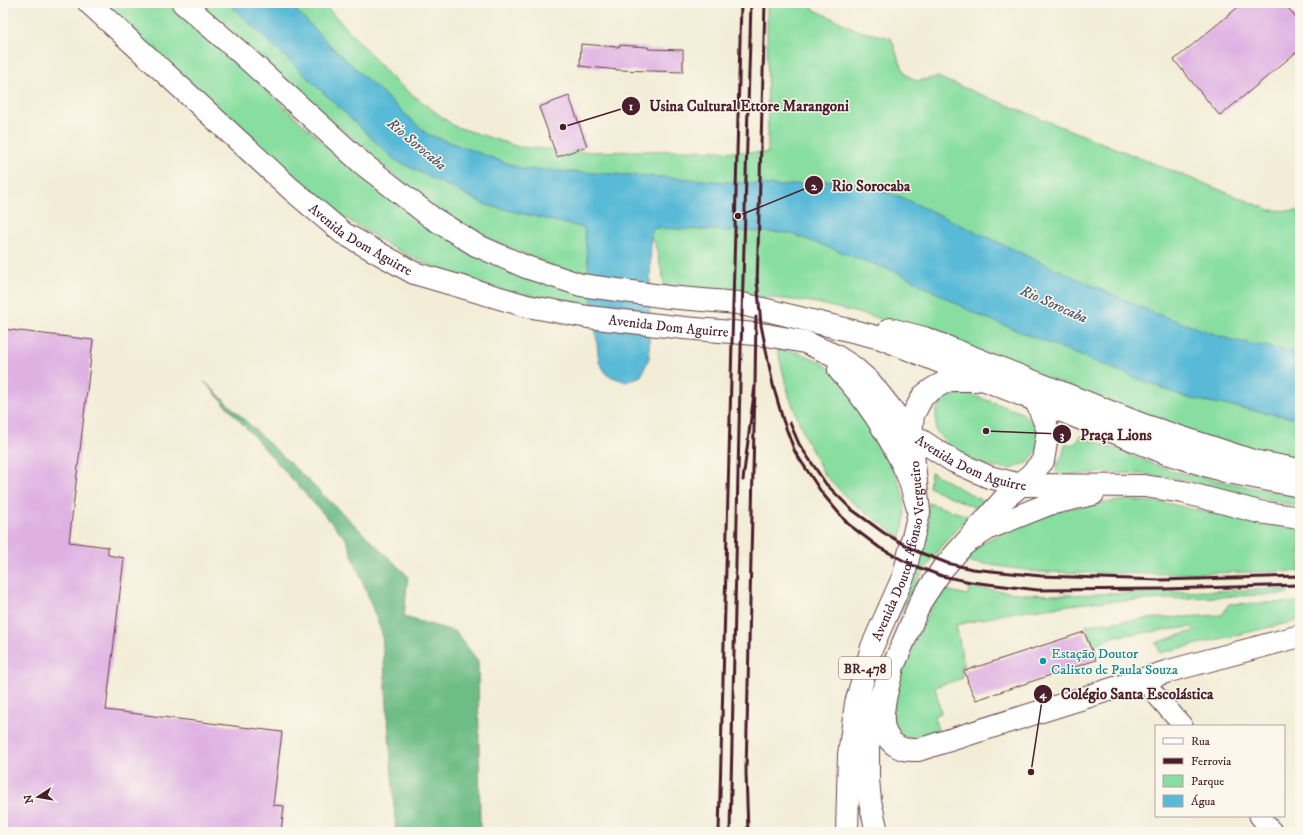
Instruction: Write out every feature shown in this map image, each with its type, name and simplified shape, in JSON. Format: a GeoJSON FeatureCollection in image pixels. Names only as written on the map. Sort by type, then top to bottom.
{"type":"FeatureCollection","features":[{"type":"Feature","properties":{"kind":"main road","name":"Avenida Dom Aguirre"},"geometry":{"type":"LineString","coordinates":[[89,3],[291,189],[343,233],[414,273],[527,306],[588,317],[661,326],[767,335],[805,342],[836,356],[853,367],[870,382],[911,434],[953,461],[989,477],[1021,485],[1144,486],[1183,492],[1259,512],[1300,518]]}},
{"type":"Feature","properties":{"kind":"main road","name":"Avenida Dom Aguirre"},"geometry":{"type":"LineString","coordinates":[[183,3],[243,55],[363,164],[431,217],[483,248],[526,267],[581,285],[668,297],[738,303],[881,338],[1166,453],[1228,472],[1300,486]]}},
{"type":"Feature","properties":{"kind":"main road"},"geometry":{"type":"LineString","coordinates":[[738,303],[809,308],[924,338],[1143,425],[1253,461],[1300,470]]}},
{"type":"Feature","properties":{"kind":"main road"},"geometry":{"type":"LineString","coordinates":[[805,342],[832,362],[857,389],[888,437],[907,475],[919,512]]}},
{"type":"Feature","properties":{"kind":"main road","name":"BR-478"},"geometry":{"type":"LineString","coordinates":[[911,434],[913,415],[923,396],[928,392],[950,380],[983,380]]}},
{"type":"Feature","properties":{"kind":"main road"},"geometry":{"type":"LineString","coordinates":[[966,543],[1004,500],[1044,461],[1048,430],[1036,401]]}},
{"type":"Feature","properties":{"kind":"main road","name":"Avenida Doutor Afonso Vergueiro"},"geometry":{"type":"LineString","coordinates":[[847,832],[848,755],[856,703],[872,647],[904,575],[919,512],[911,434]]}},
{"type":"Feature","properties":{"kind":"main road","name":"BR-478"},"geometry":{"type":"LineString","coordinates":[[966,543],[988,528],[1050,504],[1099,493],[1144,486]]}},
{"type":"Feature","properties":{"kind":"main road","name":"Avenida Doutor Afonso Vergueiro"},"geometry":{"type":"LineString","coordinates":[[877,832],[870,801],[868,747],[878,702],[921,601],[943,568],[966,543]]}},
{"type":"Feature","properties":{"kind":"main road"},"geometry":{"type":"LineString","coordinates":[[892,671],[884,701],[882,716],[884,728],[891,742],[904,749],[918,750],[1142,679],[1300,636]]}},
{"type":"Feature","properties":{"kind":"street"},"geometry":{"type":"LineString","coordinates":[[1142,679],[1182,725]]}},
{"type":"Feature","properties":{"kind":"street"},"geometry":{"type":"LineString","coordinates":[[1260,817],[1272,832]]}},
{"type":"Feature","properties":{"kind":"green space"},"geometry":{"type":"Polygon","coordinates":[[[101,3],[169,3],[360,176],[423,223],[592,295],[593,309],[480,285],[426,264],[388,245],[342,216],[290,177],[101,3]]]}},
{"type":"Feature","properties":{"kind":"green space"},"geometry":{"type":"Polygon","coordinates":[[[195,3],[323,3],[397,83],[454,126],[519,147],[591,152],[692,150],[768,153],[767,4],[756,3],[813,3],[813,9],[859,31],[891,38],[906,75],[917,81],[937,77],[1270,210],[1300,211],[1300,465],[1240,452],[932,334],[874,317],[813,302],[664,287],[654,240],[586,235],[590,278],[552,266],[468,230],[441,214],[382,165],[235,36],[195,3]]]}},
{"type":"Feature","properties":{"kind":"green space"},"geometry":{"type":"Polygon","coordinates":[[[777,348],[799,353],[820,361],[841,378],[878,430],[904,496],[905,516],[901,538],[848,499],[824,474],[805,437],[789,396],[777,348]]]}},
{"type":"Feature","properties":{"kind":"green space"},"geometry":{"type":"Polygon","coordinates":[[[204,381],[408,576],[404,617],[456,632],[478,661],[480,832],[396,832],[382,633],[346,539],[204,381]]]}},
{"type":"Feature","properties":{"kind":"green space"},"geometry":{"type":"Polygon","coordinates":[[[967,393],[1022,413],[1036,426],[1040,445],[1029,462],[1011,469],[992,467],[968,459],[950,447],[936,431],[936,410],[947,397],[967,393]]]}},
{"type":"Feature","properties":{"kind":"green space"},"geometry":{"type":"Polygon","coordinates":[[[1081,436],[1175,472],[1300,497],[1300,507],[1174,478],[1104,472],[1064,476],[1059,475],[1056,467],[1063,454],[1065,444],[1071,444],[1078,441],[1081,436]]]}},
{"type":"Feature","properties":{"kind":"green space"},"geometry":{"type":"Polygon","coordinates":[[[931,472],[984,502],[978,509],[929,487],[931,472]]]}},
{"type":"Feature","properties":{"kind":"green space"},"geometry":{"type":"Polygon","coordinates":[[[1125,500],[1166,503],[1260,524],[1300,528],[1300,571],[1156,574],[1039,572],[956,560],[971,548],[1040,514],[1125,500]]]}},
{"type":"Feature","properties":{"kind":"green space"},"geometry":{"type":"Polygon","coordinates":[[[928,503],[968,516],[940,548],[915,584],[896,620],[893,618],[924,543],[929,524],[928,503]]]}},
{"type":"Feature","properties":{"kind":"green space"},"geometry":{"type":"Polygon","coordinates":[[[969,587],[1025,594],[1058,595],[1287,589],[1288,594],[1093,602],[1015,612],[956,625],[964,665],[960,667],[963,678],[935,687],[941,713],[934,716],[940,737],[918,742],[903,736],[893,724],[893,694],[901,671],[940,589],[968,595],[969,587]]]}},
{"type":"Feature","properties":{"kind":"green space"},"geometry":{"type":"Polygon","coordinates":[[[1300,602],[1300,620],[1160,653],[1156,643],[1196,630],[1192,627],[1116,636],[1093,645],[1086,625],[1141,619],[1222,615],[1229,604],[1300,602]]]}},
{"type":"Feature","properties":{"kind":"water","name":"Rio Sorocaba"},"geometry":{"type":"Polygon","coordinates":[[[228,3],[289,3],[333,48],[427,134],[523,169],[649,176],[782,186],[842,179],[901,197],[1154,313],[1232,340],[1300,353],[1300,418],[1187,398],[978,315],[901,274],[789,233],[654,228],[651,232],[649,358],[641,376],[626,382],[607,375],[599,362],[584,228],[486,205],[395,160],[228,3]]]}},
{"type":"Feature","properties":{"kind":"building"},"geometry":{"type":"Polygon","coordinates":[[[1243,3],[1284,3],[1300,22],[1300,49],[1220,116],[1174,60],[1243,3]]]}},
{"type":"Feature","properties":{"kind":"building"},"geometry":{"type":"Polygon","coordinates":[[[581,44],[619,47],[619,45],[648,47],[648,49],[683,50],[683,72],[618,70],[580,66],[581,44]]]}},
{"type":"Feature","properties":{"kind":"building"},"geometry":{"type":"Polygon","coordinates":[[[569,96],[587,146],[557,157],[539,107],[569,96]]]}},
{"type":"Feature","properties":{"kind":"building"},"geometry":{"type":"Polygon","coordinates":[[[3,329],[93,340],[69,542],[108,547],[108,555],[124,558],[106,710],[282,732],[273,805],[284,806],[281,832],[3,832],[3,329]]]}},
{"type":"Feature","properties":{"kind":"building","name":"Estação Doutor Calixto de Paula Souza"},"geometry":{"type":"Polygon","coordinates":[[[1084,632],[1096,660],[976,700],[964,671],[1084,632]]]}},
{"type":"Feature","properties":{"kind":"railway"},"geometry":{"type":"LineString","coordinates":[[719,832],[741,3]]}},
{"type":"Feature","properties":{"kind":"railway"},"geometry":{"type":"LineString","coordinates":[[730,832],[740,384],[751,3]]}},
{"type":"Feature","properties":{"kind":"railway"},"geometry":{"type":"LineString","coordinates":[[757,285],[765,3]]}},
{"type":"Feature","properties":{"kind":"railway"},"geometry":{"type":"LineString","coordinates":[[757,279],[761,325],[773,385],[783,420],[795,452],[822,493],[848,524],[880,548],[912,565],[942,576],[971,582],[1038,590],[1164,589],[1300,585]]}},
{"type":"Feature","properties":{"kind":"railway"},"geometry":{"type":"LineString","coordinates":[[755,386],[756,317]]}},
{"type":"Feature","properties":{"kind":"railway"},"geometry":{"type":"LineString","coordinates":[[743,480],[755,386],[746,772],[748,832]]}},
{"type":"Feature","properties":{"kind":"railway"},"geometry":{"type":"LineString","coordinates":[[790,423],[799,444],[826,484],[851,509],[884,533],[916,551],[947,563],[972,569],[1041,576],[1160,580],[1300,576]]}},
{"type":"Feature","properties":{"kind":"place","name":"Usina Cultural Ettore Marangoni"},"geometry":{"type":"Point","coordinates":[563,127]}},
{"type":"Feature","properties":{"kind":"place","name":"Rio Sorocaba"},"geometry":{"type":"Point","coordinates":[738,216]}},
{"type":"Feature","properties":{"kind":"place","name":"Praça Lions"},"geometry":{"type":"Point","coordinates":[986,431]}},
{"type":"Feature","properties":{"kind":"place","name":"Estação Doutor Calixto de Paula Souza"},"geometry":{"type":"Point","coordinates":[1043,661]}},
{"type":"Feature","properties":{"kind":"place","name":"Colégio Santa Escolástica"},"geometry":{"type":"Point","coordinates":[1031,772]}}]}
